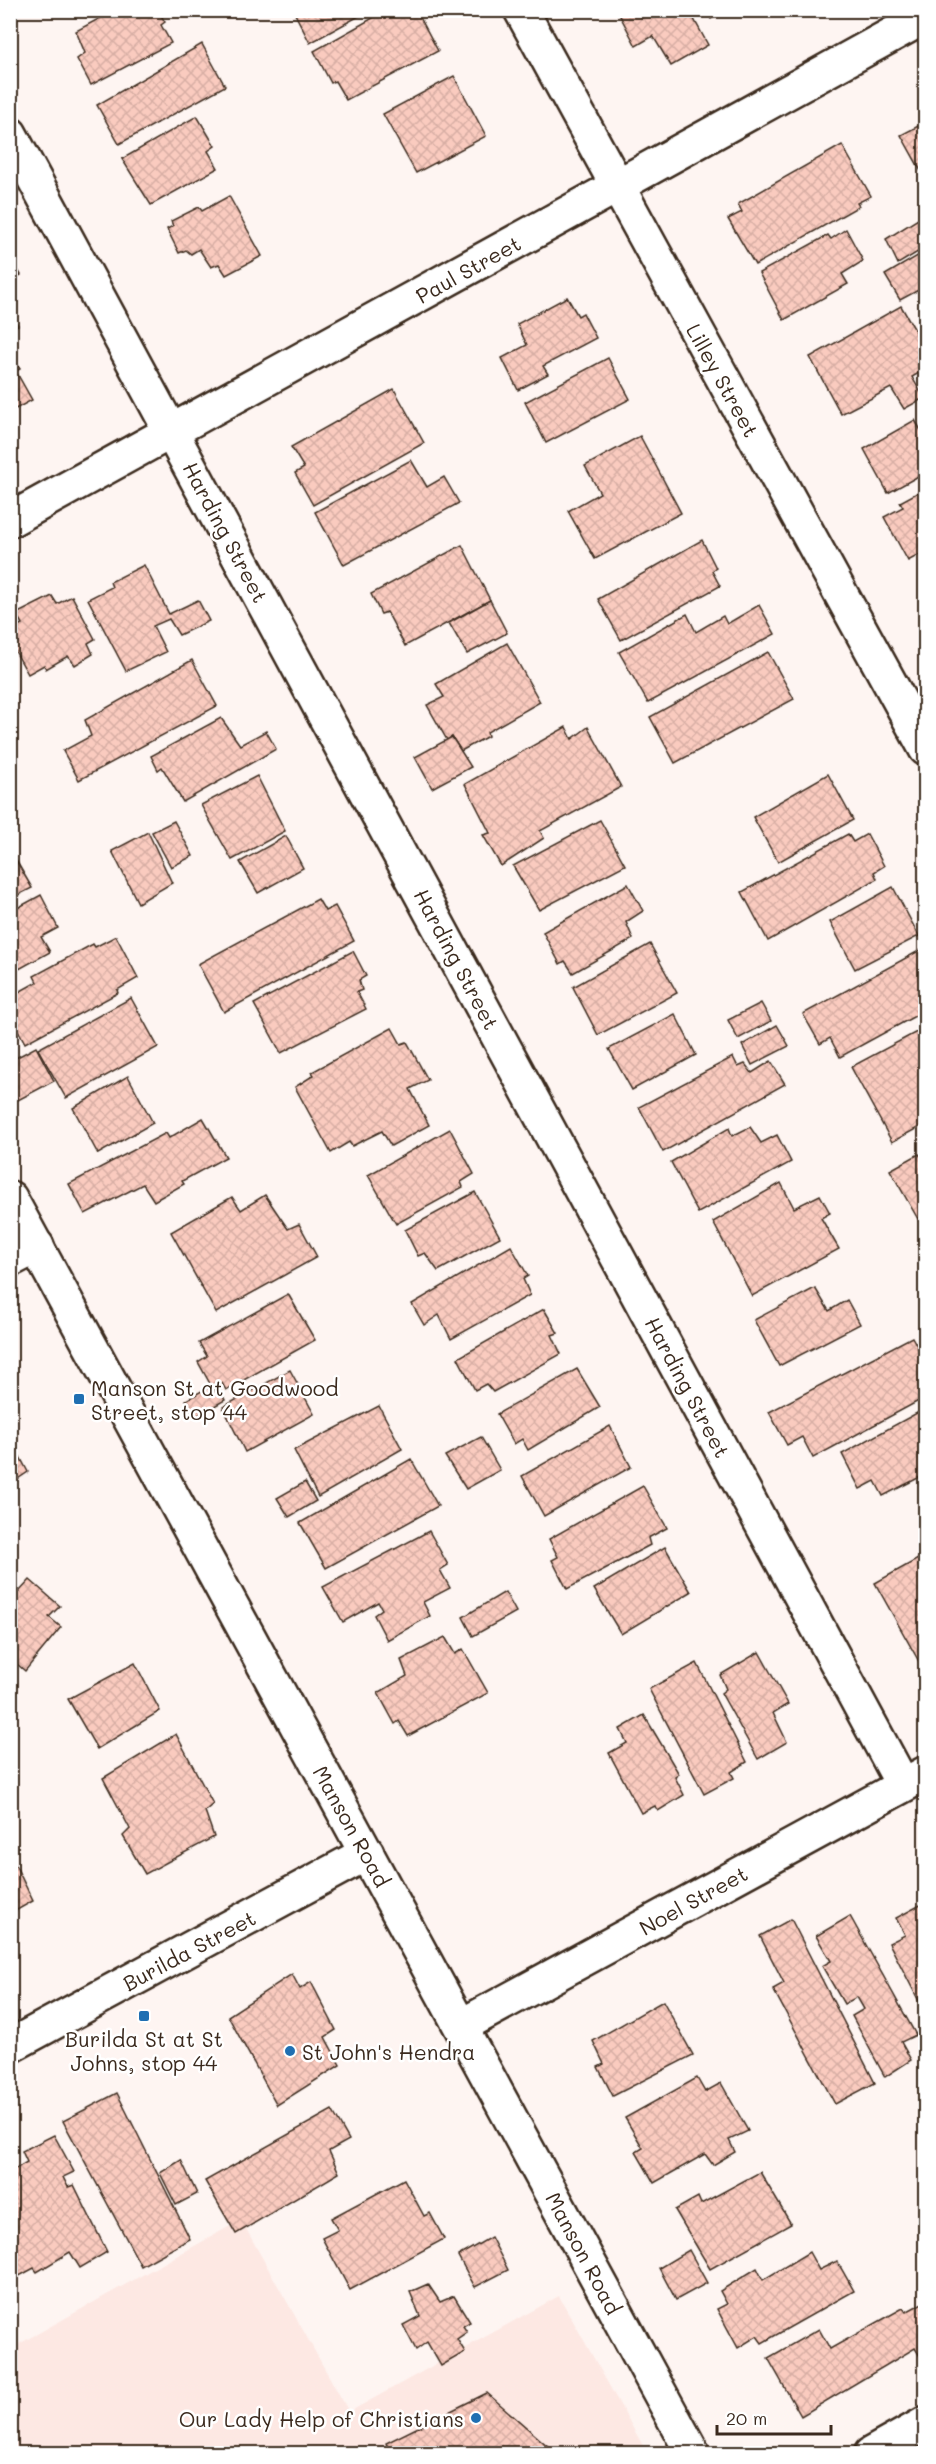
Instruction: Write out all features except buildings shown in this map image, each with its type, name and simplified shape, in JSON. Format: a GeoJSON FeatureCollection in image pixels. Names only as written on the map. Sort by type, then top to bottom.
{"type":"FeatureCollection","features":[{"type":"Feature","properties":{"kind":"street","name":"Lilley Street"},"geometry":{"type":"LineString","coordinates":[[521,10],[926,749]]}},
{"type":"Feature","properties":{"kind":"street","name":"Paul Street"},"geometry":{"type":"LineString","coordinates":[[10,520],[926,16]]}},
{"type":"Feature","properties":{"kind":"street","name":"Harding Street"},"geometry":{"type":"LineString","coordinates":[[10,134],[914,1779]]}},
{"type":"Feature","properties":{"kind":"street","name":"Manson Road"},"geometry":{"type":"LineString","coordinates":[[10,1198],[24,1253],[367,1853],[693,2454]]}},
{"type":"Feature","properties":{"kind":"street","name":"Noel Street"},"geometry":{"type":"LineString","coordinates":[[461,2026],[914,1779]]}},
{"type":"Feature","properties":{"kind":"street","name":"Burilda Street"},"geometry":{"type":"LineString","coordinates":[[10,2046],[367,1853]]}},
{"type":"Feature","properties":{"kind":"street"},"geometry":{"type":"LineString","coordinates":[[871,2454],[926,2423]]}},
{"type":"Feature","properties":{"kind":"shaded area"},"geometry":{"type":"Polygon","coordinates":[[[241,2220],[349,2412],[559,2296],[647,2453],[11,2453],[10,2349],[241,2220]]]}},
{"type":"Feature","properties":{"kind":"place","name":"Manson St at Goodwood Street, stop 44"},"geometry":{"type":"Point","coordinates":[79,1399]}},
{"type":"Feature","properties":{"kind":"place","name":"Burilda St at St Johns, stop 44"},"geometry":{"type":"Point","coordinates":[144,2016]}},
{"type":"Feature","properties":{"kind":"place","name":"St John's Hendra"},"geometry":{"type":"Point","coordinates":[290,2051]}},
{"type":"Feature","properties":{"kind":"place","name":"Our Lady Help of Christians"},"geometry":{"type":"Point","coordinates":[476,2418]}}]}
